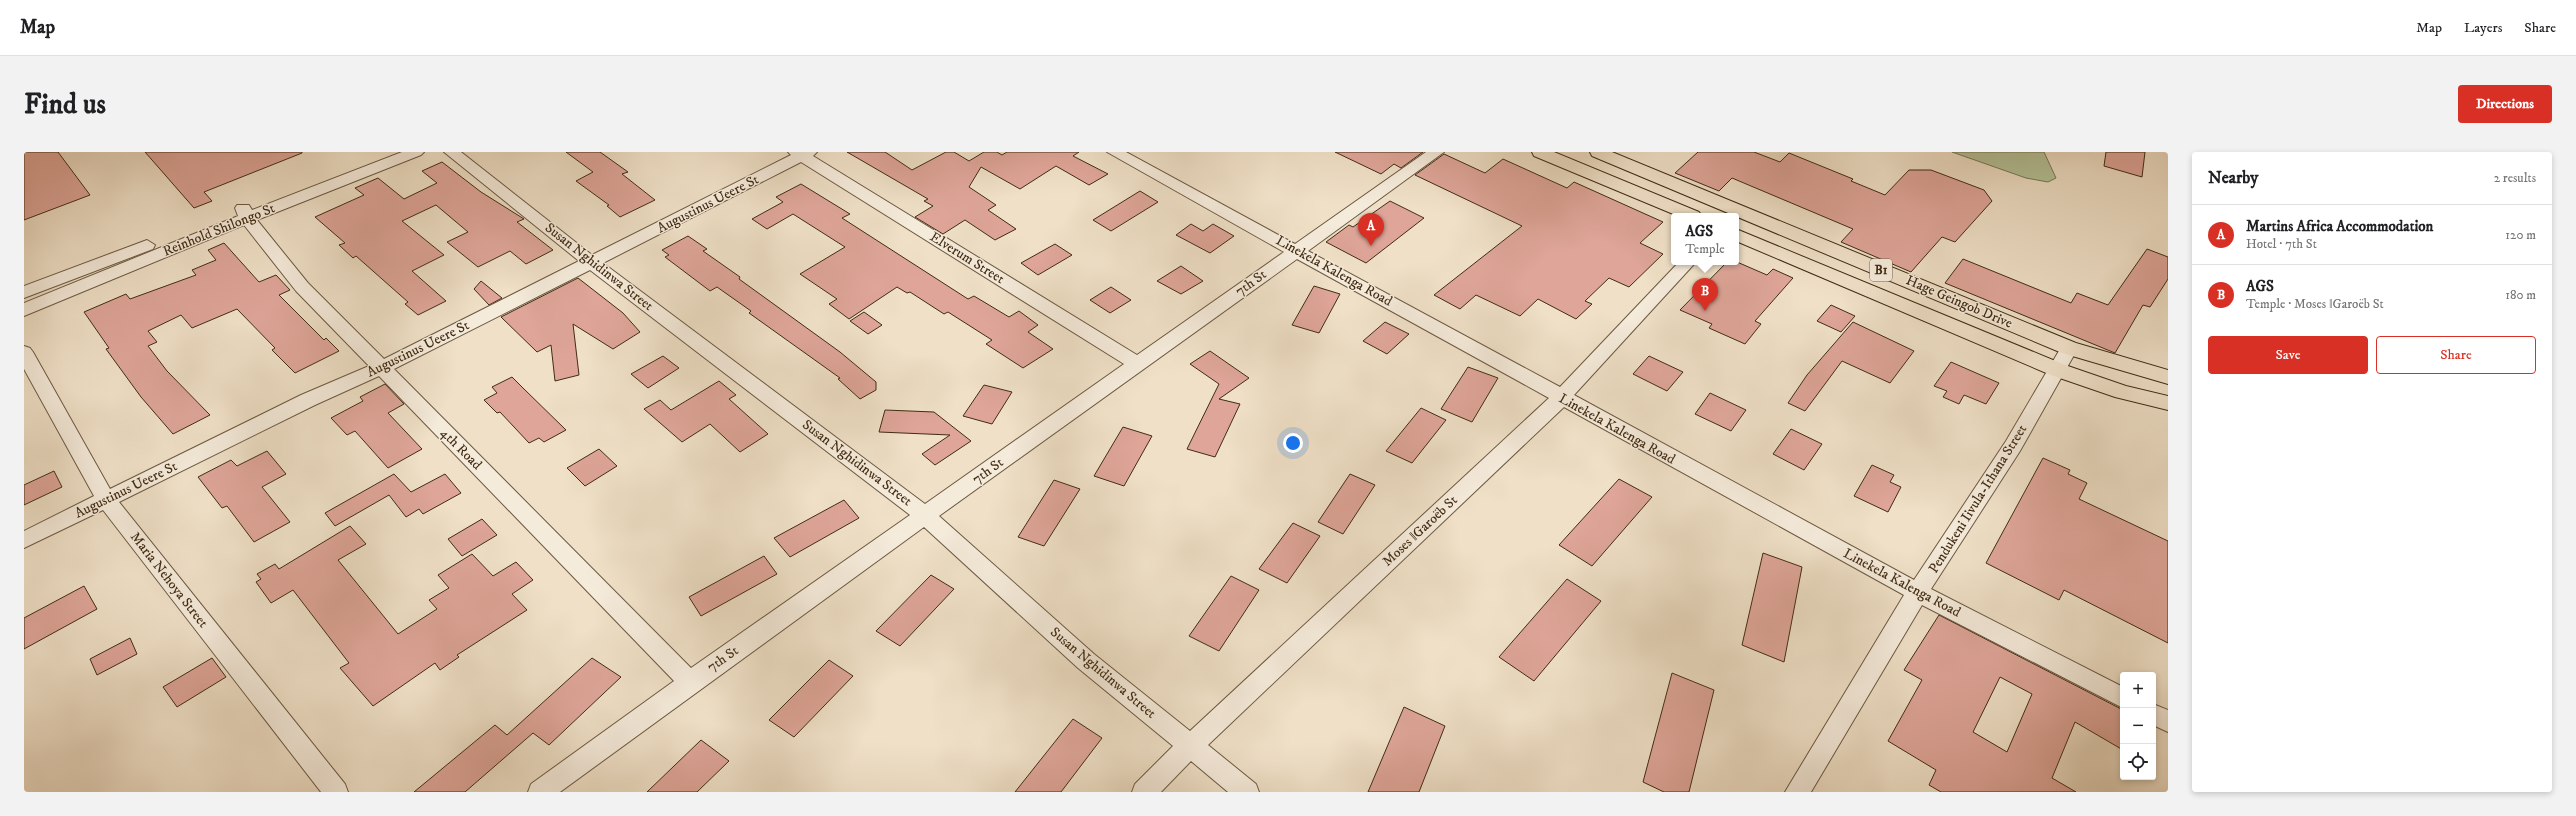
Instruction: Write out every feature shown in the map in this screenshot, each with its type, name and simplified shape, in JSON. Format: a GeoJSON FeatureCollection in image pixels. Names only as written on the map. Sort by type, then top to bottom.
{"type":"FeatureCollection","features":[{"type":"Feature","properties":{"kind":"highway"},"geometry":{"type":"LineString","coordinates":[[1540,152],[1686,213]]}},
{"type":"Feature","properties":{"kind":"highway","name":"Hage Geingob Drive"},"geometry":{"type":"LineString","coordinates":[[1598,152],[1734,213]]}},
{"type":"Feature","properties":{"kind":"highway","name":"Hage Geingob Drive"},"geometry":{"type":"LineString","coordinates":[[1739,215],[2069,348],[2168,377]]}},
{"type":"Feature","properties":{"kind":"highway","name":"Hage Geingob Drive"},"geometry":{"type":"LineString","coordinates":[[1739,235],[2058,370],[2122,392],[2168,403]]}},
{"type":"Feature","properties":{"kind":"street","name":"Reinhold Shilongo St"},"geometry":{"type":"LineString","coordinates":[[24,310],[245,213],[379,152]]}},
{"type":"Feature","properties":{"kind":"street","name":"Reinhold Shilongo St"},"geometry":{"type":"LineString","coordinates":[[24,292],[416,152]]}},
{"type":"Feature","properties":{"kind":"street","name":"Susan Nghidinwa Street"},"geometry":{"type":"LineString","coordinates":[[452,152],[592,263],[926,516],[1086,661],[1247,792]]}},
{"type":"Feature","properties":{"kind":"street","name":"Linekela Kalenga Road"},"geometry":{"type":"LineString","coordinates":[[1115,152],[1297,250],[1561,398],[1919,593],[2120,696]]}},
{"type":"Feature","properties":{"kind":"street","name":"7th St"},"geometry":{"type":"LineString","coordinates":[[540,792],[690,682],[926,516],[1436,152]]}},
{"type":"Feature","properties":{"kind":"street","name":"Augustinus Ueere St"},"geometry":{"type":"LineString","coordinates":[[24,540],[308,400],[381,368],[592,263],[802,153]]}},
{"type":"Feature","properties":{"kind":"street","name":"Elverum Street"},"geometry":{"type":"LineString","coordinates":[[802,153],[1138,364]]}},
{"type":"Feature","properties":{"kind":"street","name":"4th Road"},"geometry":{"type":"LineString","coordinates":[[245,213],[302,287],[690,682]]}},
{"type":"Feature","properties":{"kind":"street","name":"Moses ǁGaroëb St"},"geometry":{"type":"LineString","coordinates":[[1144,792],[1191,745],[1561,398],[1685,265]]}},
{"type":"Feature","properties":{"kind":"street","name":"Pendukeni Iivula-Ithana Street"},"geometry":{"type":"LineString","coordinates":[[1797,792],[1919,593],[1939,557],[2013,446],[2058,370],[2069,348]]}},
{"type":"Feature","properties":{"kind":"street","name":"Maria Nehoya Street"},"geometry":{"type":"LineString","coordinates":[[24,352],[106,500],[336,792]]}},
{"type":"Feature","properties":{"kind":"street"},"geometry":{"type":"LineString","coordinates":[[2156,715],[2168,721]]}},
{"type":"Feature","properties":{"kind":"green space"},"geometry":{"type":"Polygon","coordinates":[[[1952,152],[2044,152],[2056,178],[2048,182],[2026,178],[1952,152]]]}},
{"type":"Feature","properties":{"kind":"building"},"geometry":{"type":"Polygon","coordinates":[[[24,152],[58,152],[90,195],[24,220],[24,152]]]}},
{"type":"Feature","properties":{"kind":"building"},"geometry":{"type":"Polygon","coordinates":[[[145,152],[302,153],[204,192],[212,201],[194,208],[145,152]]]}},
{"type":"Feature","properties":{"kind":"building"},"geometry":{"type":"Polygon","coordinates":[[[566,152],[600,152],[628,172],[622,174],[655,200],[620,217],[607,206],[609,205],[576,181],[593,172],[566,152]]]}},
{"type":"Feature","properties":{"kind":"building"},"geometry":{"type":"Polygon","coordinates":[[[847,152],[885,152],[912,170],[946,152],[954,152],[969,161],[984,152],[997,152],[1002,155],[1007,152],[1079,152],[1073,156],[1108,174],[1089,185],[1056,166],[1020,189],[981,167],[969,187],[996,205],[988,210],[1016,229],[995,240],[965,220],[943,234],[915,217],[933,206],[924,201],[928,199],[847,152]]]}},
{"type":"Feature","properties":{"kind":"building"},"geometry":{"type":"Polygon","coordinates":[[[1335,152],[1423,152],[1401,168],[1394,164],[1381,174],[1335,152]]]}},
{"type":"Feature","properties":{"kind":"building"},"geometry":{"type":"Polygon","coordinates":[[[1698,152],[1754,152],[1780,162],[1789,153],[1853,179],[1851,181],[1885,195],[1909,170],[1931,170],[1984,190],[1992,201],[1955,242],[1942,237],[1911,272],[1841,242],[1853,229],[1732,178],[1719,191],[1675,173],[1698,152]]]}},
{"type":"Feature","properties":{"kind":"building"},"geometry":{"type":"Polygon","coordinates":[[[2106,152],[2145,152],[2142,177],[2104,166],[2106,152]]]}},
{"type":"Feature","properties":{"kind":"building"},"geometry":{"type":"Polygon","coordinates":[[[1444,154],[1485,173],[1503,159],[1567,188],[1574,182],[1663,222],[1640,243],[1663,254],[1629,287],[1609,278],[1585,301],[1592,304],[1576,319],[1538,299],[1520,316],[1476,295],[1460,309],[1434,295],[1522,226],[1415,175],[1444,154]]]}},
{"type":"Feature","properties":{"kind":"building"},"geometry":{"type":"Polygon","coordinates":[[[442,162],[481,192],[524,219],[517,222],[553,250],[526,264],[510,251],[478,267],[447,242],[468,232],[436,205],[402,221],[444,255],[412,271],[446,301],[418,315],[405,304],[408,302],[356,256],[353,258],[339,245],[345,243],[315,217],[364,195],[355,188],[378,178],[404,199],[437,183],[422,171],[442,162]]]}},
{"type":"Feature","properties":{"kind":"building"},"geometry":{"type":"Polygon","coordinates":[[[801,184],[850,214],[842,218],[968,299],[974,296],[1009,317],[1019,311],[1038,325],[1028,332],[1053,349],[1023,368],[986,344],[992,340],[948,312],[944,314],[910,292],[907,293],[897,287],[849,319],[829,304],[837,299],[800,274],[845,247],[793,214],[767,229],[752,219],[783,202],[776,197],[801,184]]]}},
{"type":"Feature","properties":{"kind":"building"},"geometry":{"type":"Polygon","coordinates":[[[1140,191],[1158,202],[1111,231],[1093,220],[1140,191]]]}},
{"type":"Feature","properties":{"kind":"building"},"geometry":{"type":"Polygon","coordinates":[[[1390,201],[1424,218],[1366,263],[1326,242],[1349,225],[1353,227],[1390,201]]]}},
{"type":"Feature","properties":{"kind":"building"},"geometry":{"type":"Polygon","coordinates":[[[1191,224],[1203,231],[1213,224],[1234,236],[1210,253],[1176,235],[1191,224]]]}},
{"type":"Feature","properties":{"kind":"building"},"geometry":{"type":"Polygon","coordinates":[[[688,236],[707,249],[703,251],[740,277],[739,279],[840,352],[876,382],[876,390],[860,399],[838,379],[840,378],[749,313],[751,311],[717,287],[710,291],[665,257],[669,255],[662,250],[688,236]]]}},
{"type":"Feature","properties":{"kind":"building"},"geometry":{"type":"Polygon","coordinates":[[[224,243],[259,282],[276,275],[290,290],[279,295],[324,340],[326,338],[339,351],[295,373],[272,350],[275,348],[237,309],[192,328],[181,315],[148,331],[157,342],[148,346],[167,371],[210,415],[173,434],[141,397],[106,349],[109,348],[84,312],[126,294],[130,299],[196,275],[192,270],[216,260],[208,250],[224,243]]]}},
{"type":"Feature","properties":{"kind":"building"},"geometry":{"type":"Polygon","coordinates":[[[1055,244],[1072,255],[1038,275],[1021,263],[1055,244]]]}},
{"type":"Feature","properties":{"kind":"building"},"geometry":{"type":"Polygon","coordinates":[[[2147,249],[2168,257],[2168,279],[2150,307],[2143,305],[2115,353],[1945,283],[1963,259],[2071,303],[2077,293],[2108,305],[2147,249]]]}},
{"type":"Feature","properties":{"kind":"building"},"geometry":{"type":"Polygon","coordinates":[[[1739,263],[1767,275],[1773,269],[1793,278],[1755,321],[1761,324],[1745,344],[1709,328],[1712,324],[1680,310],[1724,265],[1739,265],[1739,263]]]}},
{"type":"Feature","properties":{"kind":"building"},"geometry":{"type":"Polygon","coordinates":[[[1181,266],[1203,281],[1181,294],[1157,281],[1181,266]]]}},
{"type":"Feature","properties":{"kind":"building"},"geometry":{"type":"Polygon","coordinates":[[[578,278],[623,313],[640,332],[613,349],[573,324],[579,375],[555,381],[551,345],[537,352],[501,317],[578,278]]]}},
{"type":"Feature","properties":{"kind":"building"},"geometry":{"type":"Polygon","coordinates":[[[481,281],[502,298],[489,305],[474,289],[481,281]]]}},
{"type":"Feature","properties":{"kind":"building"},"geometry":{"type":"Polygon","coordinates":[[[1314,286],[1340,294],[1319,333],[1292,325],[1314,286]]]}},
{"type":"Feature","properties":{"kind":"building"},"geometry":{"type":"Polygon","coordinates":[[[1111,287],[1131,300],[1110,313],[1090,300],[1111,287]]]}},
{"type":"Feature","properties":{"kind":"building"},"geometry":{"type":"Polygon","coordinates":[[[1831,305],[1855,316],[1841,332],[1817,321],[1831,305]]]}},
{"type":"Feature","properties":{"kind":"building"},"geometry":{"type":"Polygon","coordinates":[[[864,312],[882,325],[868,334],[850,321],[864,312]]]}},
{"type":"Feature","properties":{"kind":"building"},"geometry":{"type":"Polygon","coordinates":[[[1385,322],[1409,334],[1387,354],[1363,341],[1385,322]]]}},
{"type":"Feature","properties":{"kind":"building"},"geometry":{"type":"Polygon","coordinates":[[[1853,322],[1914,351],[1890,383],[1842,361],[1805,411],[1788,403],[1807,375],[1853,322]]]}},
{"type":"Feature","properties":{"kind":"building"},"geometry":{"type":"Polygon","coordinates":[[[1210,351],[1249,378],[1219,399],[1240,404],[1215,457],[1187,449],[1219,384],[1190,364],[1210,351]]]}},
{"type":"Feature","properties":{"kind":"building"},"geometry":{"type":"Polygon","coordinates":[[[663,356],[679,368],[648,388],[631,374],[663,356]]]}},
{"type":"Feature","properties":{"kind":"building"},"geometry":{"type":"Polygon","coordinates":[[[1649,356],[1683,372],[1667,391],[1633,374],[1649,356]]]}},
{"type":"Feature","properties":{"kind":"building"},"geometry":{"type":"Polygon","coordinates":[[[1951,362],[1999,383],[1986,404],[1964,395],[1959,404],[1943,397],[1947,391],[1934,386],[1951,362]]]}},
{"type":"Feature","properties":{"kind":"building"},"geometry":{"type":"Polygon","coordinates":[[[1468,367],[1498,378],[1472,422],[1441,409],[1468,367]]]}},
{"type":"Feature","properties":{"kind":"building"},"geometry":{"type":"Polygon","coordinates":[[[512,377],[566,430],[544,442],[539,438],[529,443],[500,412],[497,413],[484,400],[497,393],[492,387],[512,377]]]}},
{"type":"Feature","properties":{"kind":"building"},"geometry":{"type":"Polygon","coordinates":[[[719,381],[736,395],[729,399],[768,434],[740,452],[710,424],[682,442],[644,409],[660,400],[671,410],[719,381]]]}},
{"type":"Feature","properties":{"kind":"building"},"geometry":{"type":"Polygon","coordinates":[[[385,384],[404,404],[388,413],[422,449],[388,468],[355,431],[347,435],[331,418],[363,401],[360,397],[385,384]]]}},
{"type":"Feature","properties":{"kind":"building"},"geometry":{"type":"Polygon","coordinates":[[[984,385],[1012,392],[992,424],[963,416],[984,385]]]}},
{"type":"Feature","properties":{"kind":"building"},"geometry":{"type":"Polygon","coordinates":[[[1710,393],[1746,410],[1731,431],[1695,414],[1710,393]]]}},
{"type":"Feature","properties":{"kind":"building"},"geometry":{"type":"Polygon","coordinates":[[[1421,408],[1446,420],[1412,463],[1386,451],[1421,408]]]}},
{"type":"Feature","properties":{"kind":"building"},"geometry":{"type":"Polygon","coordinates":[[[885,410],[934,412],[971,441],[935,465],[922,454],[950,435],[879,432],[885,410]]]}},
{"type":"Feature","properties":{"kind":"building"},"geometry":{"type":"Polygon","coordinates":[[[1123,427],[1152,436],[1124,486],[1094,476],[1123,427]]]}},
{"type":"Feature","properties":{"kind":"building"},"geometry":{"type":"Polygon","coordinates":[[[1791,429],[1822,444],[1804,470],[1773,454],[1791,429]]]}},
{"type":"Feature","properties":{"kind":"building"},"geometry":{"type":"Polygon","coordinates":[[[599,449],[617,466],[585,486],[567,468],[599,449]]]}},
{"type":"Feature","properties":{"kind":"building"},"geometry":{"type":"Polygon","coordinates":[[[267,451],[286,474],[262,487],[290,522],[254,542],[227,506],[222,508],[198,477],[231,460],[237,466],[267,451]]]}},
{"type":"Feature","properties":{"kind":"building"},"geometry":{"type":"Polygon","coordinates":[[[2043,458],[2070,470],[2068,474],[2087,483],[2079,499],[2168,541],[2168,643],[2064,590],[2059,600],[1986,563],[2043,458]]]}},
{"type":"Feature","properties":{"kind":"building"},"geometry":{"type":"Polygon","coordinates":[[[1872,465],[1894,475],[1890,482],[1901,487],[1888,512],[1854,496],[1872,465]]]}},
{"type":"Feature","properties":{"kind":"building"},"geometry":{"type":"Polygon","coordinates":[[[54,471],[62,487],[24,505],[24,485],[54,471]]]}},
{"type":"Feature","properties":{"kind":"building"},"geometry":{"type":"Polygon","coordinates":[[[394,474],[411,492],[445,474],[461,493],[423,514],[419,509],[406,517],[389,495],[335,526],[325,513],[394,474]]]}},
{"type":"Feature","properties":{"kind":"building"},"geometry":{"type":"Polygon","coordinates":[[[1350,474],[1375,485],[1343,534],[1318,522],[1350,474]]]}},
{"type":"Feature","properties":{"kind":"building"},"geometry":{"type":"Polygon","coordinates":[[[1619,479],[1652,497],[1592,566],[1559,545],[1619,479]]]}},
{"type":"Feature","properties":{"kind":"building"},"geometry":{"type":"Polygon","coordinates":[[[1054,480],[1080,489],[1044,546],[1018,537],[1054,480]]]}},
{"type":"Feature","properties":{"kind":"building"},"geometry":{"type":"Polygon","coordinates":[[[844,500],[859,518],[790,557],[774,538],[844,500]]]}},
{"type":"Feature","properties":{"kind":"building"},"geometry":{"type":"Polygon","coordinates":[[[482,519],[497,535],[462,556],[448,539],[482,519]]]}},
{"type":"Feature","properties":{"kind":"building"},"geometry":{"type":"Polygon","coordinates":[[[1293,523],[1320,536],[1287,583],[1259,569],[1293,523]]]}},
{"type":"Feature","properties":{"kind":"building"},"geometry":{"type":"Polygon","coordinates":[[[350,526],[366,544],[338,560],[398,634],[437,609],[429,600],[449,588],[438,575],[472,554],[493,576],[516,562],[533,580],[512,594],[527,610],[457,655],[459,657],[440,670],[435,663],[373,706],[340,668],[349,663],[293,590],[271,603],[256,582],[261,579],[257,574],[275,564],[279,569],[350,526]]]}},
{"type":"Feature","properties":{"kind":"building"},"geometry":{"type":"Polygon","coordinates":[[[1763,553],[1802,567],[1784,662],[1742,645],[1763,553]]]}},
{"type":"Feature","properties":{"kind":"building"},"geometry":{"type":"Polygon","coordinates":[[[764,556],[777,574],[701,616],[689,597],[764,556]]]}},
{"type":"Feature","properties":{"kind":"building"},"geometry":{"type":"Polygon","coordinates":[[[931,575],[954,589],[900,646],[876,631],[931,575]]]}},
{"type":"Feature","properties":{"kind":"building"},"geometry":{"type":"Polygon","coordinates":[[[1231,576],[1259,590],[1219,651],[1189,636],[1231,576]]]}},
{"type":"Feature","properties":{"kind":"building"},"geometry":{"type":"Polygon","coordinates":[[[1567,579],[1601,601],[1534,681],[1499,657],[1567,579]]]}},
{"type":"Feature","properties":{"kind":"building"},"geometry":{"type":"Polygon","coordinates":[[[84,586],[97,609],[24,649],[24,618],[84,586]]]}},
{"type":"Feature","properties":{"kind":"building"},"geometry":{"type":"Polygon","coordinates":[[[1939,615],[2120,708],[2120,748],[2075,722],[2052,778],[2076,792],[1941,792],[1929,785],[1936,770],[1888,741],[1922,680],[1904,670],[1939,615]],[[2000,677],[1973,732],[2007,752],[2032,694],[2000,677]]]}},
{"type":"Feature","properties":{"kind":"building"},"geometry":{"type":"Polygon","coordinates":[[[130,638],[137,654],[97,675],[90,659],[130,638]]]}},
{"type":"Feature","properties":{"kind":"building"},"geometry":{"type":"Polygon","coordinates":[[[212,658],[226,677],[177,707],[163,687],[212,658]]]}},
{"type":"Feature","properties":{"kind":"building"},"geometry":{"type":"Polygon","coordinates":[[[592,658],[621,677],[549,745],[533,733],[465,792],[414,792],[495,725],[507,735],[592,658]]]}},
{"type":"Feature","properties":{"kind":"building"},"geometry":{"type":"Polygon","coordinates":[[[829,660],[853,676],[794,737],[769,720],[829,660]]]}},
{"type":"Feature","properties":{"kind":"building"},"geometry":{"type":"Polygon","coordinates":[[[1672,673],[1714,690],[1689,792],[1664,792],[1643,782],[1672,673]]]}},
{"type":"Feature","properties":{"kind":"building"},"geometry":{"type":"Polygon","coordinates":[[[1404,707],[1445,726],[1419,792],[1368,792],[1404,707]]]}},
{"type":"Feature","properties":{"kind":"building"},"geometry":{"type":"Polygon","coordinates":[[[1073,719],[1102,738],[1061,792],[1015,792],[1073,719]]]}},
{"type":"Feature","properties":{"kind":"building"},"geometry":{"type":"Polygon","coordinates":[[[701,740],[729,761],[697,792],[647,792],[701,740]]]}},
{"type":"Feature","properties":{"kind":"place","name":"Martins Africa Accommodation"},"geometry":{"type":"Point","coordinates":[1371,246]}},
{"type":"Feature","properties":{"kind":"place","name":"AGS"},"geometry":{"type":"Point","coordinates":[1705,311]}}]}
